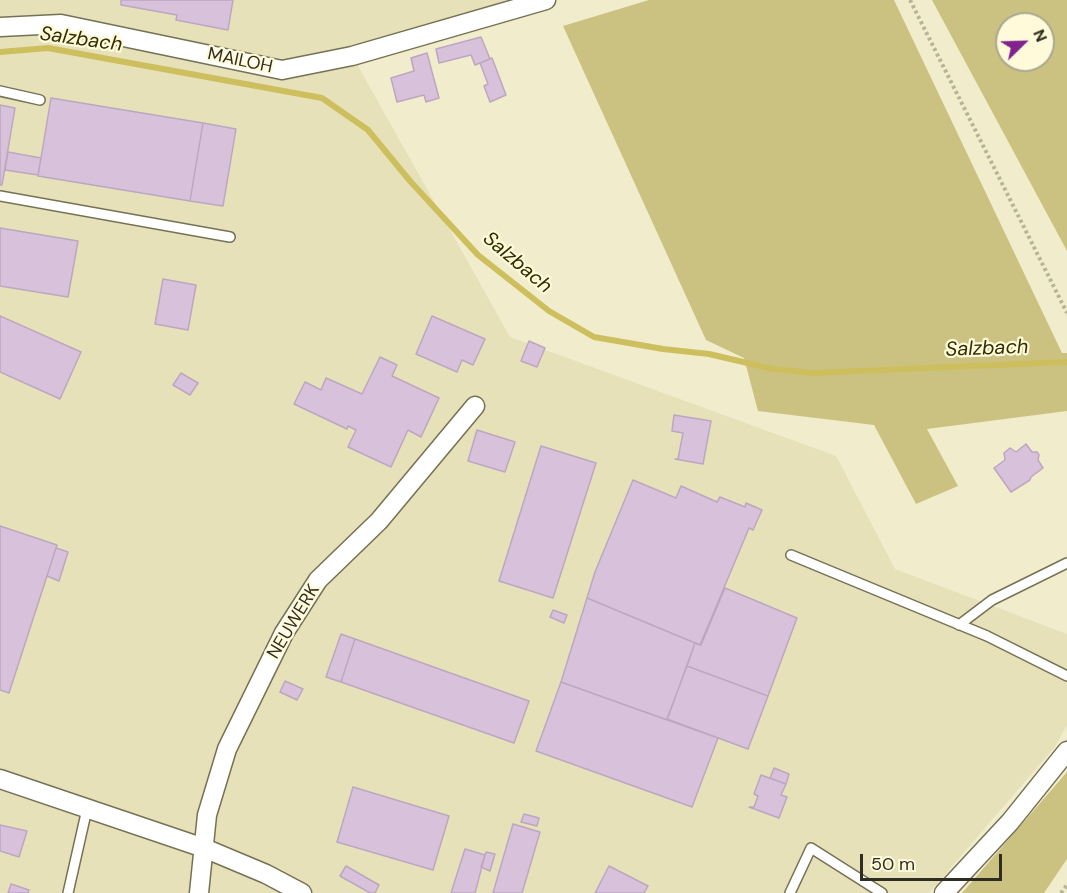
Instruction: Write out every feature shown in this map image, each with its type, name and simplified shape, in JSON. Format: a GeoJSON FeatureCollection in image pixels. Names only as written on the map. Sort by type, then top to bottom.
{"type":"FeatureCollection","features":[{"type":"Feature","properties":{"kind":"street","name":"MAILOH"},"geometry":{"type":"LineString","coordinates":[[0,27],[61,24],[282,70],[352,56],[546,0]]}},
{"type":"Feature","properties":{"kind":"street","name":"NEUWERK"},"geometry":{"type":"LineString","coordinates":[[199,893],[207,815],[227,749],[284,633],[318,580],[378,521],[476,406]]}},
{"type":"Feature","properties":{"kind":"street"},"geometry":{"type":"LineString","coordinates":[[944,893],[1010,822],[1067,751]]}},
{"type":"Feature","properties":{"kind":"street"},"geometry":{"type":"LineString","coordinates":[[0,779],[204,848],[266,874],[302,893]]}},
{"type":"Feature","properties":{"kind":"lane"},"geometry":{"type":"LineString","coordinates":[[0,92],[40,100]]}},
{"type":"Feature","properties":{"kind":"lane"},"geometry":{"type":"LineString","coordinates":[[0,196],[230,237]]}},
{"type":"Feature","properties":{"kind":"lane"},"geometry":{"type":"LineString","coordinates":[[791,555],[959,625],[1067,676]]}},
{"type":"Feature","properties":{"kind":"lane"},"geometry":{"type":"LineString","coordinates":[[959,625],[996,597],[1067,563]]}},
{"type":"Feature","properties":{"kind":"lane"},"geometry":{"type":"LineString","coordinates":[[68,893],[87,809]]}},
{"type":"Feature","properties":{"kind":"lane"},"geometry":{"type":"LineString","coordinates":[[790,893],[811,848],[882,893]]}},
{"type":"Feature","properties":{"kind":"path"},"geometry":{"type":"LineString","coordinates":[[910,0],[1067,313]]}},
{"type":"Feature","properties":{"kind":"path"},"geometry":{"type":"LineString","coordinates":[[1061,893],[1067,885]]}},
{"type":"Feature","properties":{"kind":"shaded area"},"geometry":{"type":"Polygon","coordinates":[[[0,0],[546,0],[353,57],[510,337],[836,456],[895,569],[1067,634],[1067,725],[1054,748],[929,893],[0,893],[0,0]]]}},
{"type":"Feature","properties":{"kind":"shaded area"},"geometry":{"type":"Polygon","coordinates":[[[649,0],[894,0],[1062,353],[1067,353],[1067,411],[927,429],[958,486],[916,504],[874,425],[758,411],[744,358],[706,340],[563,26],[649,0]]]}},
{"type":"Feature","properties":{"kind":"shaded area"},"geometry":{"type":"Polygon","coordinates":[[[932,0],[1067,0],[1067,251],[932,0]]]}},
{"type":"Feature","properties":{"kind":"shaded area"},"geometry":{"type":"Polygon","coordinates":[[[1067,772],[1067,859],[1044,893],[962,893],[1067,772]]]}},
{"type":"Feature","properties":{"kind":"building"},"geometry":{"type":"Polygon","coordinates":[[[121,0],[233,0],[228,30],[176,20],[177,15],[121,5],[121,0]]]}},
{"type":"Feature","properties":{"kind":"building"},"geometry":{"type":"Polygon","coordinates":[[[481,37],[490,59],[475,65],[471,55],[439,63],[436,49],[481,37]]]}},
{"type":"Feature","properties":{"kind":"building"},"geometry":{"type":"Polygon","coordinates":[[[427,53],[439,98],[426,102],[424,95],[397,102],[391,78],[414,71],[411,58],[427,53]]]}},
{"type":"Feature","properties":{"kind":"building"},"geometry":{"type":"Polygon","coordinates":[[[492,58],[506,95],[490,102],[484,86],[488,84],[480,63],[492,58]]]}},
{"type":"Feature","properties":{"kind":"building"},"geometry":{"type":"Polygon","coordinates":[[[51,98],[203,123],[190,201],[38,176],[51,98]]]}},
{"type":"Feature","properties":{"kind":"building"},"geometry":{"type":"Polygon","coordinates":[[[0,105],[15,108],[2,185],[0,185],[0,105]]]}},
{"type":"Feature","properties":{"kind":"building"},"geometry":{"type":"Polygon","coordinates":[[[203,123],[236,129],[223,206],[190,201],[203,123]]]}},
{"type":"Feature","properties":{"kind":"building"},"geometry":{"type":"Polygon","coordinates":[[[8,152],[41,158],[38,175],[5,170],[8,152]]]}},
{"type":"Feature","properties":{"kind":"building"},"geometry":{"type":"Polygon","coordinates":[[[0,228],[78,241],[68,297],[0,286],[0,228]]]}},
{"type":"Feature","properties":{"kind":"building"},"geometry":{"type":"Polygon","coordinates":[[[163,279],[196,285],[188,330],[155,324],[163,279]]]}},
{"type":"Feature","properties":{"kind":"building"},"geometry":{"type":"Polygon","coordinates":[[[0,316],[81,352],[60,399],[0,372],[0,316]]]}},
{"type":"Feature","properties":{"kind":"building"},"geometry":{"type":"Polygon","coordinates":[[[432,316],[485,339],[473,365],[462,360],[457,372],[416,354],[432,316]]]}},
{"type":"Feature","properties":{"kind":"building"},"geometry":{"type":"Polygon","coordinates":[[[529,341],[545,348],[537,367],[521,361],[529,341]]]}},
{"type":"Feature","properties":{"kind":"building"},"geometry":{"type":"Polygon","coordinates":[[[380,357],[397,365],[392,376],[439,398],[421,437],[408,430],[391,467],[348,447],[356,430],[348,426],[347,429],[294,404],[305,382],[321,390],[326,378],[362,394],[380,357]]]}},
{"type":"Feature","properties":{"kind":"building"},"geometry":{"type":"Polygon","coordinates":[[[181,373],[198,383],[190,395],[173,385],[181,373]]]}},
{"type":"Feature","properties":{"kind":"building"},"geometry":{"type":"Polygon","coordinates":[[[674,415],[711,421],[703,464],[675,459],[678,459],[683,433],[672,431],[674,415]]]}},
{"type":"Feature","properties":{"kind":"building"},"geometry":{"type":"Polygon","coordinates":[[[477,430],[515,442],[505,472],[468,461],[477,430]]]}},
{"type":"Feature","properties":{"kind":"building"},"geometry":{"type":"Polygon","coordinates":[[[1026,444],[1032,452],[1037,452],[1038,460],[1043,468],[1011,492],[994,468],[1005,460],[1004,453],[1010,448],[1016,452],[1026,444]]]}},
{"type":"Feature","properties":{"kind":"building"},"geometry":{"type":"Polygon","coordinates":[[[541,446],[596,463],[553,598],[499,581],[541,446]]]}},
{"type":"Feature","properties":{"kind":"building"},"geometry":{"type":"Polygon","coordinates":[[[633,480],[676,498],[681,486],[717,502],[720,497],[745,507],[746,503],[762,510],[753,530],[749,528],[700,645],[587,598],[595,572],[633,480]]]}},
{"type":"Feature","properties":{"kind":"building"},"geometry":{"type":"Polygon","coordinates":[[[0,526],[57,545],[9,693],[0,690],[0,526]]]}},
{"type":"Feature","properties":{"kind":"building"},"geometry":{"type":"Polygon","coordinates":[[[56,548],[68,552],[59,581],[47,576],[56,548]]]}},
{"type":"Feature","properties":{"kind":"building"},"geometry":{"type":"Polygon","coordinates":[[[725,588],[797,618],[768,696],[687,666],[695,643],[701,645],[725,588]]]}},
{"type":"Feature","properties":{"kind":"building"},"geometry":{"type":"Polygon","coordinates":[[[587,598],[695,643],[667,720],[561,682],[587,598]]]}},
{"type":"Feature","properties":{"kind":"building"},"geometry":{"type":"Polygon","coordinates":[[[553,610],[567,615],[564,623],[550,617],[553,610]]]}},
{"type":"Feature","properties":{"kind":"building"},"geometry":{"type":"Polygon","coordinates":[[[341,634],[355,639],[341,682],[326,677],[341,634]]]}},
{"type":"Feature","properties":{"kind":"building"},"geometry":{"type":"Polygon","coordinates":[[[355,639],[529,701],[514,743],[341,682],[355,639]]]}},
{"type":"Feature","properties":{"kind":"building"},"geometry":{"type":"Polygon","coordinates":[[[687,666],[768,696],[748,749],[667,719],[687,666]]]}},
{"type":"Feature","properties":{"kind":"building"},"geometry":{"type":"Polygon","coordinates":[[[285,681],[303,689],[297,700],[280,692],[285,681]]]}},
{"type":"Feature","properties":{"kind":"building"},"geometry":{"type":"Polygon","coordinates":[[[561,682],[718,738],[692,807],[536,751],[561,682]]]}},
{"type":"Feature","properties":{"kind":"building"},"geometry":{"type":"Polygon","coordinates":[[[774,768],[789,774],[786,784],[770,778],[774,768]]]}},
{"type":"Feature","properties":{"kind":"building"},"geometry":{"type":"Polygon","coordinates":[[[761,775],[786,784],[781,795],[787,797],[779,818],[749,807],[754,807],[758,796],[754,794],[761,775]]]}},
{"type":"Feature","properties":{"kind":"building"},"geometry":{"type":"Polygon","coordinates":[[[353,787],[449,816],[433,870],[337,842],[353,787]]]}},
{"type":"Feature","properties":{"kind":"building"},"geometry":{"type":"Polygon","coordinates":[[[524,814],[539,818],[537,826],[521,822],[524,814]]]}},
{"type":"Feature","properties":{"kind":"building"},"geometry":{"type":"Polygon","coordinates":[[[513,824],[540,832],[522,893],[493,893],[513,824]]]}},
{"type":"Feature","properties":{"kind":"building"},"geometry":{"type":"Polygon","coordinates":[[[0,825],[27,831],[19,857],[0,851],[0,825]]]}},
{"type":"Feature","properties":{"kind":"building"},"geometry":{"type":"Polygon","coordinates":[[[465,849],[485,855],[475,893],[451,893],[465,849]]]}},
{"type":"Feature","properties":{"kind":"building"},"geometry":{"type":"Polygon","coordinates":[[[486,852],[495,854],[490,871],[481,867],[486,852]]]}},
{"type":"Feature","properties":{"kind":"building"},"geometry":{"type":"Polygon","coordinates":[[[346,866],[379,885],[375,893],[370,893],[340,876],[346,866]]]}},
{"type":"Feature","properties":{"kind":"building"},"geometry":{"type":"Polygon","coordinates":[[[609,866],[648,886],[644,893],[595,893],[609,866]]]}},
{"type":"Feature","properties":{"kind":"building"},"geometry":{"type":"Polygon","coordinates":[[[11,884],[29,890],[28,893],[8,893],[11,884]]]}},
{"type":"Feature","properties":{"kind":"waterway","name":"Salzbach"},"geometry":{"type":"LineString","coordinates":[[0,52],[48,48],[322,98],[368,130],[410,181],[478,255],[549,311],[594,337],[709,354],[773,369],[812,373],[1067,362]]}}]}
